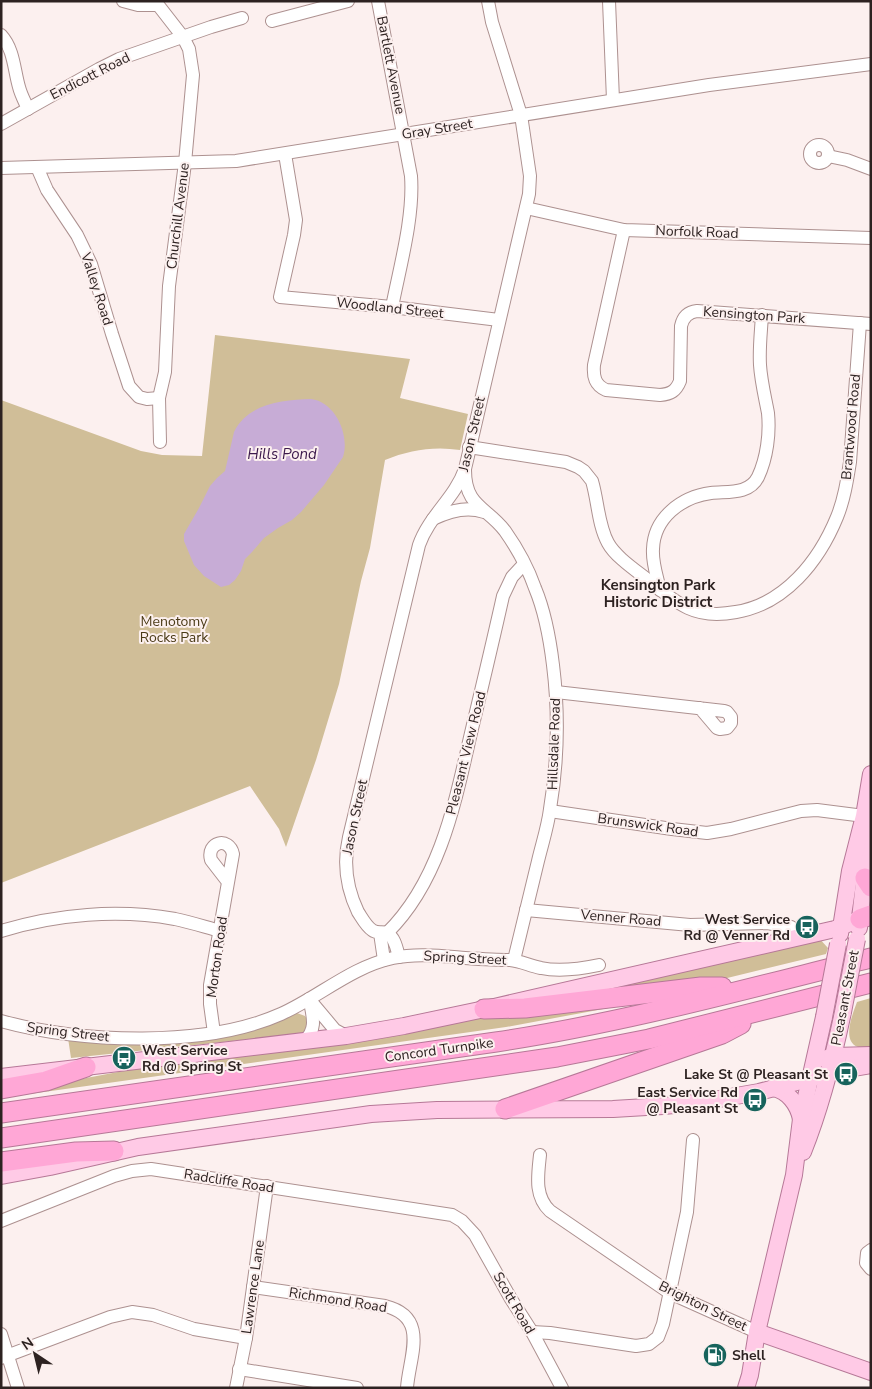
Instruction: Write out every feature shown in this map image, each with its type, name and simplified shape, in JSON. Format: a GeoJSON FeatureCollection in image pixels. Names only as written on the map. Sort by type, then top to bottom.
{"type":"FeatureCollection","features":[{"type":"Feature","properties":{"kind":"highway","name":"Concord Turnpike"},"geometry":{"type":"LineString","coordinates":[[1,1113],[527,1038],[618,1021],[871,958]]}},
{"type":"Feature","properties":{"kind":"highway","name":"Concord Turnpike"},"geometry":{"type":"LineString","coordinates":[[1,1138],[557,1057],[648,1039],[871,983]]}},
{"type":"Feature","properties":{"kind":"highway"},"geometry":{"type":"LineString","coordinates":[[484,1009],[525,1008],[701,987],[758,986]]}},
{"type":"Feature","properties":{"kind":"highway"},"geometry":{"type":"LineString","coordinates":[[505,1110],[722,1034],[774,1007]]}},
{"type":"Feature","properties":{"kind":"highway"},"geometry":{"type":"LineString","coordinates":[[1,1089],[46,1081],[86,1067]]}},
{"type":"Feature","properties":{"kind":"highway"},"geometry":{"type":"LineString","coordinates":[[1,1162],[76,1152],[114,1151]]}},
{"type":"Feature","properties":{"kind":"main road","name":"Pleasant Street"},"geometry":{"type":"LineString","coordinates":[[746,1388],[750,1376],[757,1332],[794,1175],[801,1119],[824,1017],[850,871],[864,816],[871,774]]}},
{"type":"Feature","properties":{"kind":"main road","name":"Pleasant Street"},"geometry":{"type":"LineString","coordinates":[[794,1175],[810,1133],[834,1056],[857,939],[866,917],[868,882],[864,816]]}},
{"type":"Feature","properties":{"kind":"main road","name":"Concord Turnpike"},"geometry":{"type":"LineString","coordinates":[[1,1077],[346,1036],[404,1026],[799,937],[841,927],[866,917]]}},
{"type":"Feature","properties":{"kind":"main road"},"geometry":{"type":"LineString","coordinates":[[812,1072],[825,1058],[871,1055]]}},
{"type":"Feature","properties":{"kind":"main road"},"geometry":{"type":"LineString","coordinates":[[1,1176],[50,1167],[114,1151],[371,1114],[421,1110],[613,1109],[656,1107],[710,1101],[772,1088],[812,1072],[829,1073],[871,1065]]}},
{"type":"Feature","properties":{"kind":"main road"},"geometry":{"type":"LineString","coordinates":[[772,1088],[782,1091],[792,1100],[798,1108],[801,1119]]}},
{"type":"Feature","properties":{"kind":"main road","name":"Brighton Street"},"geometry":{"type":"LineString","coordinates":[[757,1332],[871,1372]]}},
{"type":"Feature","properties":{"kind":"street"},"geometry":{"type":"LineString","coordinates":[[123,1],[138,5],[156,3]]}},
{"type":"Feature","properties":{"kind":"street"},"geometry":{"type":"LineString","coordinates":[[272,21],[348,1]]}},
{"type":"Feature","properties":{"kind":"street","name":"Bartlett Avenue"},"geometry":{"type":"LineString","coordinates":[[378,1],[412,176],[412,202],[392,307]]}},
{"type":"Feature","properties":{"kind":"street","name":"Jason Street"},"geometry":{"type":"LineString","coordinates":[[399,957],[395,943],[384,933],[372,930],[360,915],[347,882],[346,855],[419,545],[431,520],[452,495],[465,469],[530,189],[530,176],[521,115],[492,22],[488,1]]}},
{"type":"Feature","properties":{"kind":"street"},"geometry":{"type":"LineString","coordinates":[[609,1],[613,100]]}},
{"type":"Feature","properties":{"kind":"street","name":"Churchill Avenue"},"geometry":{"type":"LineString","coordinates":[[156,3],[183,37],[189,49],[193,75],[185,163],[169,286],[165,372],[159,398],[160,442]]}},
{"type":"Feature","properties":{"kind":"street","name":"Endicott Road"},"geometry":{"type":"LineString","coordinates":[[1,124],[109,64],[141,51],[242,18]]}},
{"type":"Feature","properties":{"kind":"street"},"geometry":{"type":"LineString","coordinates":[[1,35],[6,40],[10,49],[19,88],[28,109]]}},
{"type":"Feature","properties":{"kind":"street","name":"Gray Street"},"geometry":{"type":"LineString","coordinates":[[1,168],[236,161],[768,76],[871,64]]}},
{"type":"Feature","properties":{"kind":"street","name":"Woodland Street"},"geometry":{"type":"LineString","coordinates":[[286,154],[296,224],[280,297],[392,307],[499,320]]}},
{"type":"Feature","properties":{"kind":"street"},"geometry":{"type":"LineString","coordinates":[[828,156],[847,160],[871,169]]}},
{"type":"Feature","properties":{"kind":"street","name":"Valley Road"},"geometry":{"type":"LineString","coordinates":[[37,167],[47,190],[77,235],[91,264],[129,386],[139,398],[159,398]]}},
{"type":"Feature","properties":{"kind":"street","name":"Norfolk Road"},"geometry":{"type":"LineString","coordinates":[[526,208],[624,230],[871,238]]}},
{"type":"Feature","properties":{"kind":"street","name":"Kensington Park"},"geometry":{"type":"LineString","coordinates":[[624,230],[593,372],[594,378],[600,387],[606,390],[660,395],[668,394],[678,387],[680,381],[680,326],[682,320],[691,312],[865,323]]}},
{"type":"Feature","properties":{"kind":"street"},"geometry":{"type":"LineString","coordinates":[[660,590],[654,566],[653,545],[658,529],[669,512],[681,503],[694,497],[711,493],[742,490],[755,481],[761,468],[768,439],[769,424],[760,366],[762,315]]}},
{"type":"Feature","properties":{"kind":"street","name":"Brantwood Road"},"geometry":{"type":"LineString","coordinates":[[469,448],[558,460],[573,464],[584,471],[592,481],[603,531],[608,544],[617,554],[660,590],[687,608],[713,614],[740,612],[771,600],[790,586],[811,562],[830,533],[837,516],[850,462],[865,323]]}},
{"type":"Feature","properties":{"kind":"street","name":"Hillsdale Road"},"geometry":{"type":"LineString","coordinates":[[465,469],[466,482],[476,504],[505,532],[533,582],[540,602],[550,647],[556,692],[558,725],[550,811],[514,960]]}},
{"type":"Feature","properties":{"kind":"street"},"geometry":{"type":"LineString","coordinates":[[431,520],[454,511],[470,510],[484,512]]}},
{"type":"Feature","properties":{"kind":"street","name":"Pleasant View Road"},"geometry":{"type":"LineString","coordinates":[[384,933],[401,918],[421,888],[440,848],[462,769],[504,596],[512,577],[524,564]]}},
{"type":"Feature","properties":{"kind":"street"},"geometry":{"type":"LineString","coordinates":[[556,692],[700,708]]}},
{"type":"Feature","properties":{"kind":"street","name":"Brunswick Road"},"geometry":{"type":"LineString","coordinates":[[550,811],[706,833],[731,830],[800,811],[822,811],[864,816]]}},
{"type":"Feature","properties":{"kind":"street","name":"Morton Road"},"geometry":{"type":"LineString","coordinates":[[214,1033],[210,994],[228,882]]}},
{"type":"Feature","properties":{"kind":"street","name":"Venner Road"},"geometry":{"type":"LineString","coordinates":[[526,910],[690,925],[767,923],[791,927],[799,937]]}},
{"type":"Feature","properties":{"kind":"street"},"geometry":{"type":"LineString","coordinates":[[1,931],[60,918],[112,914],[170,918],[220,931]]}},
{"type":"Feature","properties":{"kind":"street"},"geometry":{"type":"LineString","coordinates":[[384,933],[384,960]]}},
{"type":"Feature","properties":{"kind":"street","name":"Spring Street"},"geometry":{"type":"LineString","coordinates":[[1,1021],[56,1032],[125,1038],[176,1037],[214,1033],[266,1020],[309,999],[349,975],[384,960],[399,957],[428,955],[514,960],[553,970],[573,970],[599,965]]}},
{"type":"Feature","properties":{"kind":"street"},"geometry":{"type":"LineString","coordinates":[[309,999],[335,1030],[346,1036]]}},
{"type":"Feature","properties":{"kind":"street"},"geometry":{"type":"LineString","coordinates":[[304,1041],[310,1034],[313,1025],[309,999]]}},
{"type":"Feature","properties":{"kind":"street"},"geometry":{"type":"LineString","coordinates":[[532,1332],[636,1346],[649,1344],[658,1337],[670,1293],[687,1212],[694,1140]]}},
{"type":"Feature","properties":{"kind":"street","name":"Brighton Street"},"geometry":{"type":"LineString","coordinates":[[540,1155],[538,1171],[539,1192],[544,1206],[670,1293],[757,1332]]}},
{"type":"Feature","properties":{"kind":"street","name":"Radcliffe Road"},"geometry":{"type":"LineString","coordinates":[[1,1221],[114,1176],[138,1169],[151,1169],[448,1214],[462,1221]]}},
{"type":"Feature","properties":{"kind":"street","name":"Lawrence Lane"},"geometry":{"type":"LineString","coordinates":[[236,1388],[254,1287],[267,1186]]}},
{"type":"Feature","properties":{"kind":"street","name":"Scott Road"},"geometry":{"type":"LineString","coordinates":[[462,1221],[475,1235],[532,1332],[562,1388]]}},
{"type":"Feature","properties":{"kind":"street"},"geometry":{"type":"LineString","coordinates":[[871,1250],[867,1253],[866,1263],[871,1269]]}},
{"type":"Feature","properties":{"kind":"street","name":"Richmond Road"},"geometry":{"type":"LineString","coordinates":[[254,1287],[385,1306],[400,1312],[410,1322],[414,1333],[414,1348],[407,1388]]}},
{"type":"Feature","properties":{"kind":"street"},"geometry":{"type":"LineString","coordinates":[[4,1356],[110,1317],[132,1312],[152,1315],[194,1329],[246,1338]]}},
{"type":"Feature","properties":{"kind":"street"},"geometry":{"type":"LineString","coordinates":[[1,1334],[4,1356],[18,1388]]}},
{"type":"Feature","properties":{"kind":"street"},"geometry":{"type":"LineString","coordinates":[[240,1369],[357,1388]]}},
{"type":"Feature","properties":{"kind":"green space","name":"Menotomy Rocks Park"},"geometry":{"type":"Polygon","coordinates":[[[215,335],[410,359],[400,398],[468,414],[460,450],[441,448],[422,450],[385,460],[370,548],[339,684],[316,760],[286,847],[279,829],[250,786],[1,883],[1,400],[141,451],[162,455],[202,456],[215,335]]]}},
{"type":"Feature","properties":{"kind":"green space"},"geometry":{"type":"Polygon","coordinates":[[[818,937],[828,948],[826,954],[719,980],[580,993],[818,937]]]}},
{"type":"Feature","properties":{"kind":"green space"},"geometry":{"type":"Polygon","coordinates":[[[871,998],[871,1047],[858,1047],[850,1039],[851,1019],[857,1002],[871,998]]]}},
{"type":"Feature","properties":{"kind":"green space"},"geometry":{"type":"Polygon","coordinates":[[[625,1005],[506,1027],[1,1098],[1,1094],[150,1066],[519,1012],[625,1005]]]}},
{"type":"Feature","properties":{"kind":"green space"},"geometry":{"type":"Polygon","coordinates":[[[297,1013],[305,1016],[308,1028],[294,1035],[71,1058],[68,1038],[125,1042],[297,1013]]]}},
{"type":"Feature","properties":{"kind":"water","name":"Hills Pond"},"geometry":{"type":"Polygon","coordinates":[[[311,399],[320,401],[328,406],[339,421],[343,430],[345,449],[343,457],[324,485],[301,512],[264,538],[245,559],[241,571],[235,580],[229,585],[221,587],[204,576],[194,565],[184,541],[184,534],[210,486],[225,471],[234,432],[240,422],[257,409],[267,405],[289,400],[311,399]]]}},
{"type":"Feature","properties":{"kind":"place","name":"West Service Rd @ Venner Rd"},"geometry":{"type":"Point","coordinates":[807,927]}},
{"type":"Feature","properties":{"kind":"place","name":"West Service Rd @ Spring St"},"geometry":{"type":"Point","coordinates":[124,1058]}},
{"type":"Feature","properties":{"kind":"place","name":"Lake St @ Pleasant St"},"geometry":{"type":"Point","coordinates":[846,1074]}},
{"type":"Feature","properties":{"kind":"place","name":"East Service Rd @ Pleasant St"},"geometry":{"type":"Point","coordinates":[755,1100]}},
{"type":"Feature","properties":{"kind":"place","name":"Shell"},"geometry":{"type":"Point","coordinates":[715,1355]}},
{"type":"Feature","properties":{"kind":"district","name":"Kensington Park Historic District"},"geometry":{"type":"Point","coordinates":[658,594]}}]}
